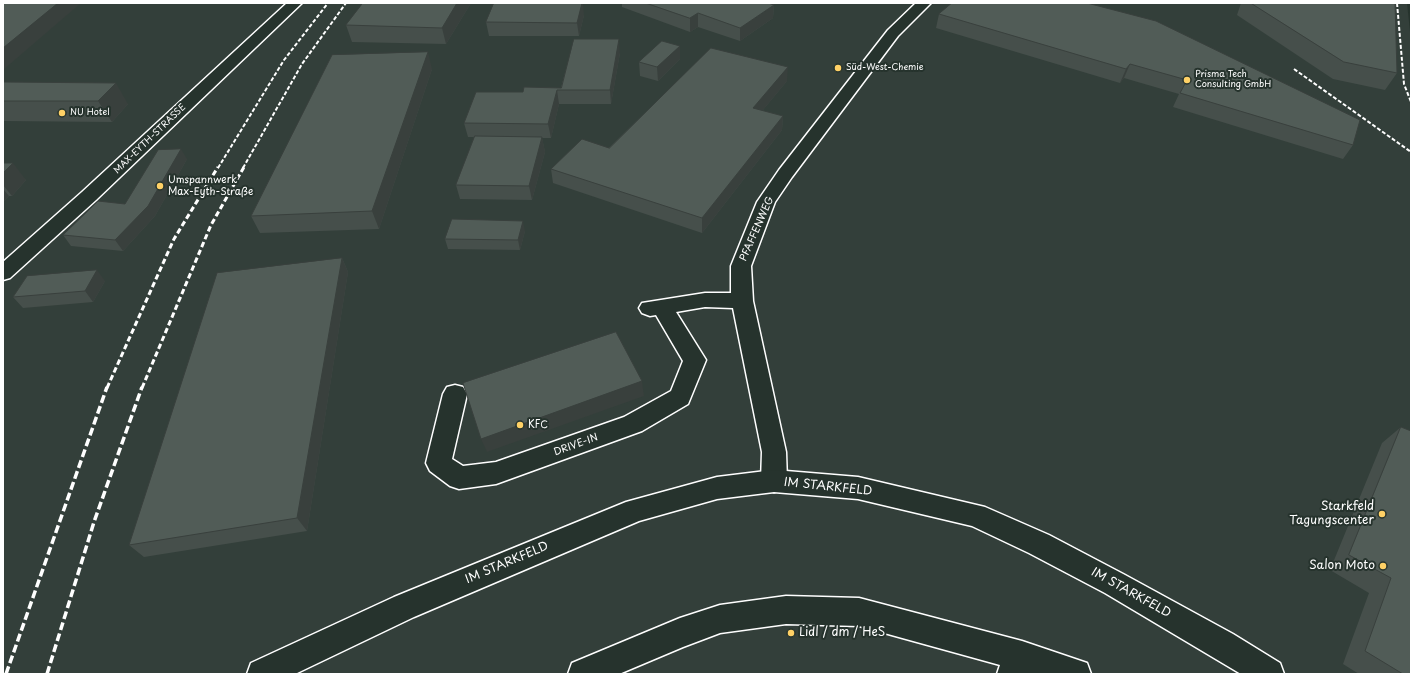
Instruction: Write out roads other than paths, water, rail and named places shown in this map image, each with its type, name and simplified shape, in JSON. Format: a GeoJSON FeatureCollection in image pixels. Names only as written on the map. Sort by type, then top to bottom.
{"type":"FeatureCollection","features":[{"type":"Feature","properties":{"kind":"street","name":"MAX-EYTH-STRASSE"},"geometry":{"type":"LineString","coordinates":[[3,273],[84,201],[295,3]]}},
{"type":"Feature","properties":{"kind":"street","name":"PFAFFENWEG"},"geometry":{"type":"LineString","coordinates":[[774,482],[774,452],[742,301],[741,266],[766,202],[785,174],[829,113],[893,32],[924,3]]}},
{"type":"Feature","properties":{"kind":"street","name":"DRIVE-IN"},"geometry":{"type":"LineString","coordinates":[[455,394],[439,463],[459,478],[496,474],[633,424],[680,398],[694,360],[672,325],[657,307],[705,300],[742,301]]}},
{"type":"Feature","properties":{"kind":"street","name":"IM STARKFELD"},"geometry":{"type":"LineString","coordinates":[[262,674],[404,607],[635,510],[717,488],[774,482],[858,488],[976,515],[1039,544],[1115,584],[1222,645],[1269,674]]}},
{"type":"Feature","properties":{"kind":"street"},"geometry":{"type":"LineString","coordinates":[[582,674],[680,633],[720,619],[786,610],[859,612],[1017,665],[1076,674]]}},
{"type":"Feature","properties":{"kind":"railway"},"geometry":{"type":"LineString","coordinates":[[218,168],[284,60],[328,3]]}},
{"type":"Feature","properties":{"kind":"railway"},"geometry":{"type":"LineString","coordinates":[[243,168],[302,64],[346,3]]}},
{"type":"Feature","properties":{"kind":"railway"},"geometry":{"type":"LineString","coordinates":[[1397,3],[1404,84],[1411,102]]}},
{"type":"Feature","properties":{"kind":"railway"},"geometry":{"type":"LineString","coordinates":[[1294,69],[1411,152]]}},
{"type":"Feature","properties":{"kind":"railway"},"geometry":{"type":"LineString","coordinates":[[107,388],[174,239],[218,167]]}},
{"type":"Feature","properties":{"kind":"railway"},"geometry":{"type":"LineString","coordinates":[[142,388],[211,225],[244,167]]}},
{"type":"Feature","properties":{"kind":"railway"},"geometry":{"type":"LineString","coordinates":[[6,674],[107,387]]}},
{"type":"Feature","properties":{"kind":"railway"},"geometry":{"type":"LineString","coordinates":[[47,674],[94,522],[142,387]]}},
{"type":"Feature","properties":{"kind":"place","name":"Süd-West-Chemie"},"geometry":{"type":"Point","coordinates":[838,68]}},
{"type":"Feature","properties":{"kind":"place","name":"Prisma Tech Consulting GmbH"},"geometry":{"type":"Point","coordinates":[1187,80]}},
{"type":"Feature","properties":{"kind":"place","name":"NU Hotel"},"geometry":{"type":"Point","coordinates":[62,113]}},
{"type":"Feature","properties":{"kind":"place","name":"Umspannwerk Max-Eyth-Straße"},"geometry":{"type":"Point","coordinates":[160,186]}},
{"type":"Feature","properties":{"kind":"place","name":"KFC"},"geometry":{"type":"Point","coordinates":[520,425]}},
{"type":"Feature","properties":{"kind":"place","name":"Starkfeld Tagungscenter"},"geometry":{"type":"Point","coordinates":[1382,514]}},
{"type":"Feature","properties":{"kind":"place","name":"Salon Moto"},"geometry":{"type":"Point","coordinates":[1383,566]}},
{"type":"Feature","properties":{"kind":"place","name":"Lidl / dm / HeS"},"geometry":{"type":"Point","coordinates":[791,633]}}]}
